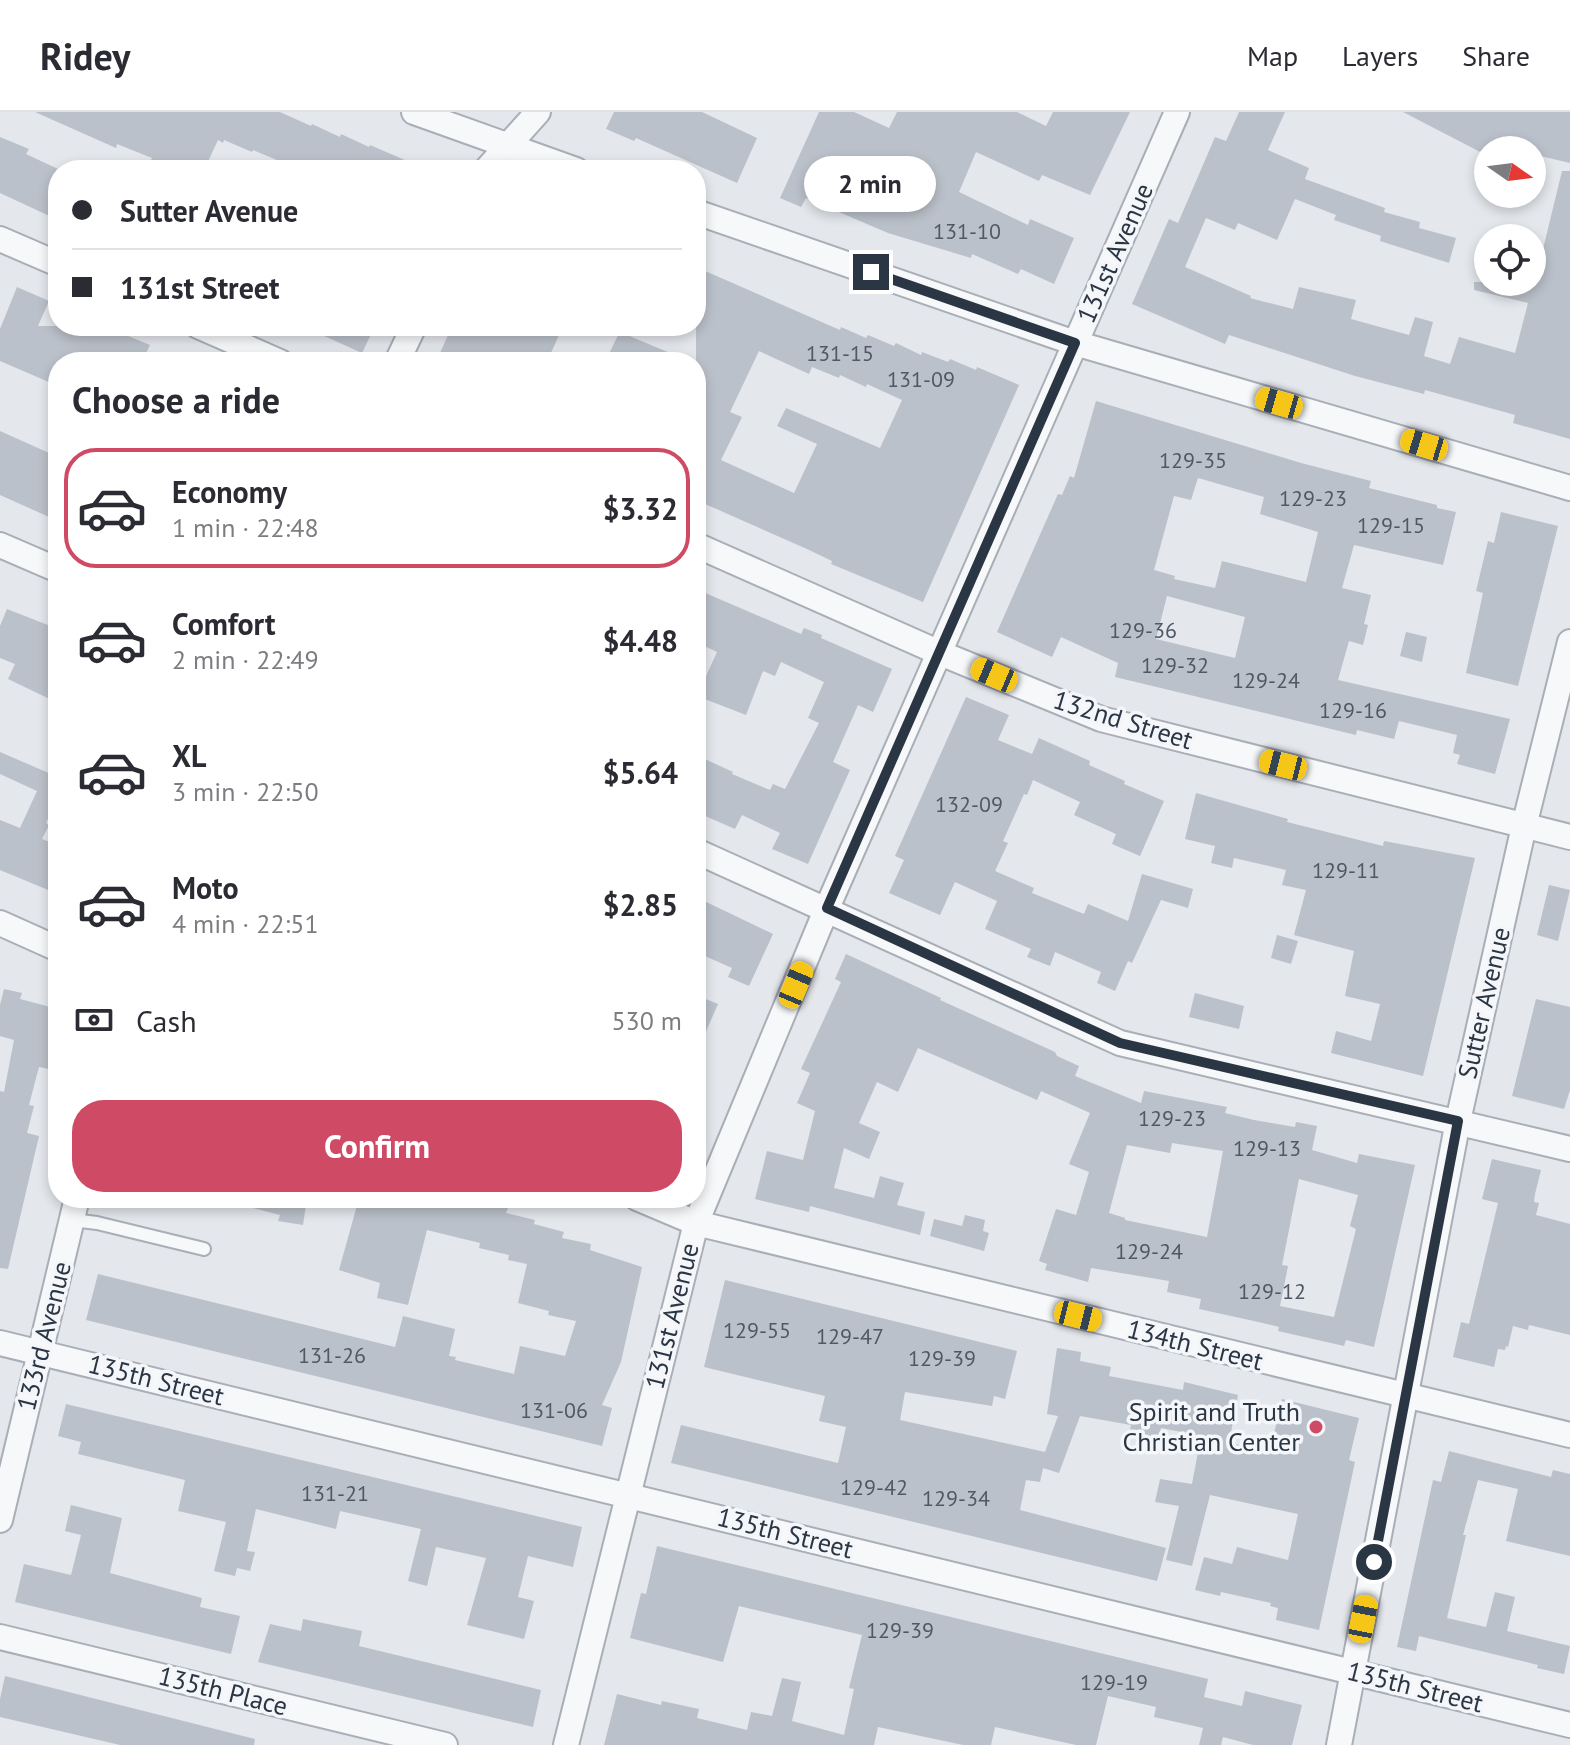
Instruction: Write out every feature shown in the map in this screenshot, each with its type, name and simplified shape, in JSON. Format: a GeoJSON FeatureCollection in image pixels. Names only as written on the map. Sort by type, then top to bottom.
{"type":"FeatureCollection","features":[{"type":"Feature","properties":{"kind":"street"},"geometry":{"type":"LineString","coordinates":[[414,112],[547,160]]}},
{"type":"Feature","properties":{"kind":"street"},"geometry":{"type":"LineString","coordinates":[[494,160],[538,112]]}},
{"type":"Feature","properties":{"kind":"street","name":"131st Avenue"},"geometry":{"type":"LineString","coordinates":[[706,1199],[827,908],[1177,112]]}},
{"type":"Feature","properties":{"kind":"street"},"geometry":{"type":"LineString","coordinates":[[706,215],[1075,343],[1570,488]]}},
{"type":"Feature","properties":{"kind":"street"},"geometry":{"type":"LineString","coordinates":[[0,239],[48,260]]}},
{"type":"Feature","properties":{"kind":"street"},"geometry":{"type":"LineString","coordinates":[[221,336],[257,352]]}},
{"type":"Feature","properties":{"kind":"street"},"geometry":{"type":"LineString","coordinates":[[0,545],[48,566]]}},
{"type":"Feature","properties":{"kind":"street","name":"132nd Street"},"geometry":{"type":"LineString","coordinates":[[706,549],[940,653],[1101,719],[1570,837]]}},
{"type":"Feature","properties":{"kind":"street","name":"Sutter Avenue"},"geometry":{"type":"LineString","coordinates":[[1339,1745],[1458,1121],[1524,826],[1570,642]]}},
{"type":"Feature","properties":{"kind":"street"},"geometry":{"type":"LineString","coordinates":[[706,855],[1120,1043],[1570,1149]]}},
{"type":"Feature","properties":{"kind":"street"},"geometry":{"type":"LineString","coordinates":[[0,923],[48,945]]}},
{"type":"Feature","properties":{"kind":"street","name":"134th Street"},"geometry":{"type":"LineString","coordinates":[[661,1208],[696,1223],[1570,1435]]}},
{"type":"Feature","properties":{"kind":"street","name":"131st Avenue"},"geometry":{"type":"LineString","coordinates":[[566,1745],[702,1208]]}},
{"type":"Feature","properties":{"kind":"street","name":"133rd Avenue"},"geometry":{"type":"LineString","coordinates":[[0,1520],[74,1209]]}},
{"type":"Feature","properties":{"kind":"street","name":"135th Street"},"geometry":{"type":"LineString","coordinates":[[0,1343],[1570,1725]]}},
{"type":"Feature","properties":{"kind":"street","name":"135th Place"},"geometry":{"type":"LineString","coordinates":[[0,1637],[445,1745]]}},
{"type":"Feature","properties":{"kind":"lane"},"geometry":{"type":"LineString","coordinates":[[74,1209],[97,1223],[204,1249]]}},
{"type":"Feature","properties":{"kind":"building"},"geometry":{"type":"Polygon","coordinates":[[[35,112],[280,112],[405,160],[277,160],[224,140],[223,143],[218,140],[209,160],[151,160],[117,144],[116,148],[35,112]]]}},
{"type":"Feature","properties":{"kind":"building"},"geometry":{"type":"Polygon","coordinates":[[[614,112],[702,112],[757,138],[737,183],[706,169],[706,160],[685,160],[636,138],[634,141],[606,129],[614,112]]]}},
{"type":"Feature","properties":{"kind":"building"},"geometry":{"type":"Polygon","coordinates":[[[819,112],[854,112],[889,128],[897,112],[1017,112],[1046,126],[1053,112],[1130,112],[1090,195],[1042,175],[1039,181],[976,152],[959,192],[1028,225],[1030,219],[1074,238],[1054,284],[1021,269],[1018,274],[972,254],[971,258],[888,233],[806,198],[801,207],[780,198],[819,112]]]}},
{"type":"Feature","properties":{"kind":"building"},"geometry":{"type":"Polygon","coordinates":[[[1239,112],[1285,112],[1268,150],[1309,168],[1305,179],[1385,208],[1384,212],[1420,222],[1419,228],[1456,238],[1449,263],[1380,241],[1381,236],[1334,220],[1336,215],[1295,199],[1277,240],[1238,223],[1235,230],[1206,218],[1185,267],[1250,298],[1293,309],[1299,287],[1356,300],[1351,319],[1409,335],[1415,317],[1433,322],[1424,356],[1450,364],[1459,337],[1515,353],[1528,303],[1499,296],[1546,296],[1546,237],[1562,171],[1570,171],[1570,439],[1513,423],[1515,415],[1425,390],[1424,394],[1355,376],[1229,335],[1225,344],[1132,304],[1169,219],[1178,223],[1215,137],[1226,141],[1239,112]]]}},
{"type":"Feature","properties":{"kind":"building"},"geometry":{"type":"Polygon","coordinates":[[[1403,112],[1570,112],[1570,163],[1546,157],[1546,136],[1474,136],[1474,149],[1403,112]]]}},
{"type":"Feature","properties":{"kind":"building"},"geometry":{"type":"Polygon","coordinates":[[[0,137],[29,149],[26,154],[48,164],[48,215],[0,193],[0,137]]]}},
{"type":"Feature","properties":{"kind":"building"},"geometry":{"type":"Polygon","coordinates":[[[706,271],[840,330],[841,327],[866,338],[868,335],[894,346],[896,343],[921,355],[922,352],[948,362],[950,359],[976,370],[977,367],[1019,385],[923,602],[831,564],[832,561],[706,504],[706,352],[696,352],[696,336],[706,336],[706,271]],[[759,351],[730,412],[742,417],[721,460],[794,493],[817,444],[777,426],[786,408],[880,448],[902,400],[867,384],[866,387],[812,367],[809,374],[759,351]]]}},
{"type":"Feature","properties":{"kind":"building"},"geometry":{"type":"Polygon","coordinates":[[[17,287],[48,301],[38,326],[48,326],[48,336],[128,336],[150,345],[147,352],[48,352],[48,382],[0,361],[0,329],[17,287]]]}},
{"type":"Feature","properties":{"kind":"building"},"geometry":{"type":"Polygon","coordinates":[[[324,336],[370,336],[360,352],[324,336]]]}},
{"type":"Feature","properties":{"kind":"building"},"geometry":{"type":"Polygon","coordinates":[[[448,336],[559,336],[551,352],[440,352],[448,336]]]}},
{"type":"Feature","properties":{"kind":"building"},"geometry":{"type":"Polygon","coordinates":[[[618,336],[630,336],[668,352],[610,352],[618,336]]]}},
{"type":"Feature","properties":{"kind":"building"},"geometry":{"type":"Polygon","coordinates":[[[1096,401],[1371,481],[1369,488],[1456,512],[1443,565],[1354,545],[1342,588],[1371,595],[1364,624],[1368,625],[1363,645],[1349,641],[1338,680],[1510,719],[1495,774],[1457,764],[1460,755],[1453,753],[1457,735],[1399,721],[1394,739],[1357,730],[1356,735],[1115,677],[1118,663],[1061,637],[1052,657],[997,632],[1058,494],[1062,495],[1070,476],[1074,478],[1096,401]],[[1198,478],[1191,500],[1174,496],[1154,570],[1175,576],[1174,579],[1215,588],[1222,561],[1306,582],[1318,532],[1260,514],[1264,497],[1198,478]],[[1167,596],[1156,639],[1235,658],[1245,617],[1167,596]]]}},
{"type":"Feature","properties":{"kind":"building"},"geometry":{"type":"Polygon","coordinates":[[[0,431],[48,453],[48,517],[0,495],[0,431]]]}},
{"type":"Feature","properties":{"kind":"building"},"geometry":{"type":"Polygon","coordinates":[[[1501,512],[1558,526],[1518,686],[1466,673],[1483,593],[1476,591],[1488,541],[1494,543],[1501,512]]]}},
{"type":"Feature","properties":{"kind":"building"},"geometry":{"type":"Polygon","coordinates":[[[706,593],[801,634],[804,628],[822,635],[821,638],[892,669],[873,712],[858,705],[833,762],[850,770],[808,864],[772,849],[780,833],[742,815],[735,829],[706,816],[706,760],[770,790],[773,784],[785,789],[819,723],[808,718],[824,682],[781,662],[775,676],[763,671],[746,715],[706,699],[706,676],[717,652],[706,647],[706,593]]]}},
{"type":"Feature","properties":{"kind":"building"},"geometry":{"type":"Polygon","coordinates":[[[7,609],[48,625],[48,698],[8,679],[15,664],[0,658],[0,626],[7,609]]]}},
{"type":"Feature","properties":{"kind":"building"},"geometry":{"type":"Polygon","coordinates":[[[1406,632],[1427,637],[1422,662],[1400,656],[1406,632]]]}},
{"type":"Feature","properties":{"kind":"building"},"geometry":{"type":"Polygon","coordinates":[[[966,697],[1009,715],[998,740],[1032,754],[1039,738],[1090,761],[1089,765],[1125,781],[1124,784],[1164,801],[1140,856],[1112,844],[1116,834],[1074,815],[1080,802],[1033,780],[1003,841],[1008,843],[995,871],[1034,888],[1032,893],[1084,914],[1088,904],[1128,921],[1142,874],[1193,889],[1188,908],[1161,900],[1132,963],[1128,961],[1115,991],[1097,983],[1101,972],[1055,952],[1050,966],[1027,957],[1031,949],[985,929],[997,901],[955,882],[940,915],[889,893],[904,860],[895,856],[966,697]]]}},
{"type":"Feature","properties":{"kind":"building"},"geometry":{"type":"Polygon","coordinates":[[[0,752],[48,773],[48,827],[42,839],[48,841],[48,890],[0,870],[0,820],[20,828],[37,791],[0,774],[0,752]]]}},
{"type":"Feature","properties":{"kind":"building"},"geometry":{"type":"Polygon","coordinates":[[[1196,793],[1288,819],[1287,822],[1383,846],[1384,841],[1475,858],[1423,1076],[1331,1053],[1336,1031],[1371,1041],[1380,1004],[1345,996],[1354,951],[1294,935],[1306,890],[1282,885],[1286,870],[1234,858],[1232,868],[1211,863],[1215,846],[1185,839],[1196,793]]]}},
{"type":"Feature","properties":{"kind":"building"},"geometry":{"type":"Polygon","coordinates":[[[1549,885],[1570,890],[1558,941],[1537,935],[1549,885]]]}},
{"type":"Feature","properties":{"kind":"building"},"geometry":{"type":"Polygon","coordinates":[[[706,902],[773,934],[749,986],[728,977],[732,968],[706,956],[706,902]]]}},
{"type":"Feature","properties":{"kind":"building"},"geometry":{"type":"Polygon","coordinates":[[[1277,935],[1298,941],[1291,964],[1271,958],[1277,935]]]}},
{"type":"Feature","properties":{"kind":"building"},"geometry":{"type":"Polygon","coordinates":[[[846,954],[1055,1052],[1057,1056],[1079,1066],[1075,1076],[1141,1103],[1144,1091],[1227,1107],[1225,1113],[1254,1120],[1295,1127],[1296,1122],[1317,1126],[1312,1150],[1357,1163],[1359,1154],[1415,1165],[1374,1347],[1346,1340],[1344,1346],[1199,1309],[1201,1299],[1167,1292],[1169,1281],[1091,1268],[1088,1282],[1045,1270],[1047,1264],[1039,1261],[1056,1209],[1076,1215],[1089,1172],[1069,1164],[1090,1113],[1041,1091],[1037,1100],[918,1048],[898,1092],[877,1082],[859,1123],[880,1132],[869,1159],[844,1148],[834,1188],[874,1198],[880,1176],[904,1183],[897,1205],[925,1212],[920,1235],[810,1206],[809,1212],[755,1199],[767,1151],[803,1160],[815,1111],[797,1103],[810,1073],[801,1069],[841,982],[835,979],[846,954]],[[1172,1143],[1170,1153],[1127,1145],[1109,1213],[1125,1220],[1207,1237],[1223,1151],[1172,1143]],[[1299,1179],[1282,1265],[1288,1266],[1280,1306],[1334,1317],[1356,1229],[1350,1226],[1358,1195],[1299,1179]]]}},
{"type":"Feature","properties":{"kind":"building"},"geometry":{"type":"Polygon","coordinates":[[[4,989],[22,993],[20,999],[48,1006],[48,1069],[39,1067],[29,1105],[34,1106],[27,1133],[39,1136],[8,1269],[0,1268],[0,1091],[4,1092],[14,1040],[0,1036],[0,1005],[4,989]]]}},
{"type":"Feature","properties":{"kind":"building"},"geometry":{"type":"Polygon","coordinates":[[[1195,993],[1244,1006],[1239,1029],[1189,1017],[1195,993]]]}},
{"type":"Feature","properties":{"kind":"building"},"geometry":{"type":"Polygon","coordinates":[[[706,999],[718,1004],[706,1031],[706,999]]]}},
{"type":"Feature","properties":{"kind":"building"},"geometry":{"type":"Polygon","coordinates":[[[1536,999],[1570,1007],[1570,1090],[1564,1109],[1512,1096],[1536,999]]]}},
{"type":"Feature","properties":{"kind":"building"},"geometry":{"type":"Polygon","coordinates":[[[1492,1159],[1541,1170],[1534,1202],[1539,1203],[1536,1215],[1570,1224],[1570,1335],[1529,1325],[1528,1330],[1513,1326],[1508,1347],[1498,1349],[1494,1367],[1453,1357],[1461,1322],[1469,1324],[1498,1203],[1482,1199],[1492,1159]]]}},
{"type":"Feature","properties":{"kind":"building"},"geometry":{"type":"Polygon","coordinates":[[[253,1208],[306,1208],[303,1225],[278,1221],[280,1215],[253,1208]]]}},
{"type":"Feature","properties":{"kind":"building"},"geometry":{"type":"Polygon","coordinates":[[[356,1208],[508,1208],[506,1213],[564,1232],[562,1238],[591,1244],[590,1250],[642,1267],[621,1362],[602,1405],[612,1408],[602,1446],[86,1320],[98,1274],[395,1347],[403,1316],[455,1329],[449,1356],[456,1357],[455,1360],[514,1374],[520,1346],[565,1356],[576,1321],[548,1315],[549,1311],[518,1303],[527,1264],[508,1260],[509,1255],[479,1248],[480,1243],[427,1230],[408,1305],[377,1298],[380,1283],[339,1270],[356,1208]]]}},
{"type":"Feature","properties":{"kind":"building"},"geometry":{"type":"Polygon","coordinates":[[[965,1215],[985,1220],[983,1231],[989,1233],[984,1251],[930,1236],[934,1219],[962,1226],[965,1215]]]}},
{"type":"Feature","properties":{"kind":"building"},"geometry":{"type":"Polygon","coordinates":[[[725,1280],[1017,1351],[1005,1399],[994,1396],[992,1406],[905,1392],[900,1420],[1045,1452],[1058,1416],[1047,1414],[1057,1348],[1081,1352],[1080,1361],[1111,1367],[1109,1376],[1183,1390],[1184,1382],[1238,1395],[1229,1443],[1270,1451],[1282,1399],[1359,1418],[1349,1460],[1355,1462],[1319,1630],[1276,1620],[1278,1608],[1270,1606],[1271,1603],[1221,1592],[1220,1596],[1195,1590],[1204,1557],[1232,1564],[1237,1547],[1288,1560],[1298,1514],[1210,1495],[1192,1566],[1166,1560],[1179,1506],[1155,1502],[1160,1479],[1192,1484],[1201,1436],[1161,1428],[1159,1439],[1129,1434],[1131,1425],[1080,1416],[1059,1473],[1043,1468],[1040,1482],[1026,1480],[1020,1510],[1166,1548],[1157,1581],[671,1463],[681,1425],[838,1463],[846,1427],[819,1421],[825,1396],[704,1367],[725,1280]]]}},
{"type":"Feature","properties":{"kind":"building"},"geometry":{"type":"Polygon","coordinates":[[[66,1404],[582,1527],[573,1567],[528,1556],[518,1597],[534,1601],[524,1639],[467,1625],[486,1558],[436,1547],[427,1586],[408,1581],[421,1529],[340,1511],[336,1529],[256,1509],[247,1551],[255,1552],[250,1571],[237,1568],[235,1576],[214,1571],[226,1522],[178,1511],[185,1480],[78,1454],[81,1442],[58,1436],[66,1404]]]}},
{"type":"Feature","properties":{"kind":"building"},"geometry":{"type":"Polygon","coordinates":[[[1449,1451],[1551,1477],[1553,1470],[1570,1474],[1570,1556],[1506,1541],[1518,1489],[1478,1480],[1463,1535],[1466,1535],[1447,1618],[1486,1627],[1495,1592],[1515,1597],[1507,1631],[1570,1646],[1564,1674],[1419,1636],[1416,1651],[1397,1647],[1433,1480],[1441,1482],[1449,1451]]]}},
{"type":"Feature","properties":{"kind":"building"},"geometry":{"type":"Polygon","coordinates":[[[71,1505],[122,1518],[110,1573],[202,1598],[200,1607],[240,1616],[231,1654],[15,1602],[24,1564],[71,1575],[81,1535],[65,1531],[71,1505]]]}},
{"type":"Feature","properties":{"kind":"building"},"geometry":{"type":"Polygon","coordinates":[[[657,1546],[1208,1679],[1204,1697],[1242,1706],[1245,1691],[1302,1705],[1292,1745],[1253,1745],[1223,1737],[1221,1745],[1199,1745],[1203,1728],[1154,1717],[1156,1707],[1108,1696],[1096,1745],[1076,1745],[995,1727],[991,1745],[963,1745],[878,1727],[874,1745],[604,1745],[617,1694],[661,1705],[662,1701],[699,1709],[697,1718],[747,1730],[751,1712],[772,1716],[782,1678],[801,1682],[792,1721],[844,1735],[854,1689],[849,1688],[862,1635],[739,1606],[723,1662],[630,1638],[641,1593],[646,1594],[657,1546]]]}},
{"type":"Feature","properties":{"kind":"building"},"geometry":{"type":"Polygon","coordinates":[[[303,1619],[362,1631],[359,1646],[541,1690],[533,1727],[258,1662],[270,1624],[301,1631],[303,1619]]]}},
{"type":"Feature","properties":{"kind":"building"},"geometry":{"type":"Polygon","coordinates":[[[5,1676],[255,1739],[254,1745],[120,1745],[0,1717],[5,1676]]]}},
{"type":"Feature","properties":{"kind":"place","name":"Spirit and Truth Christian Center"},"geometry":{"type":"Point","coordinates":[1316,1427]}},
{"type":"Feature","properties":{"kind":"route"},"geometry":{"type":"LineString","coordinates":[[871,272],[1075,343],[827,908],[1120,1043],[1458,1121],[1374,1562]]}}]}
